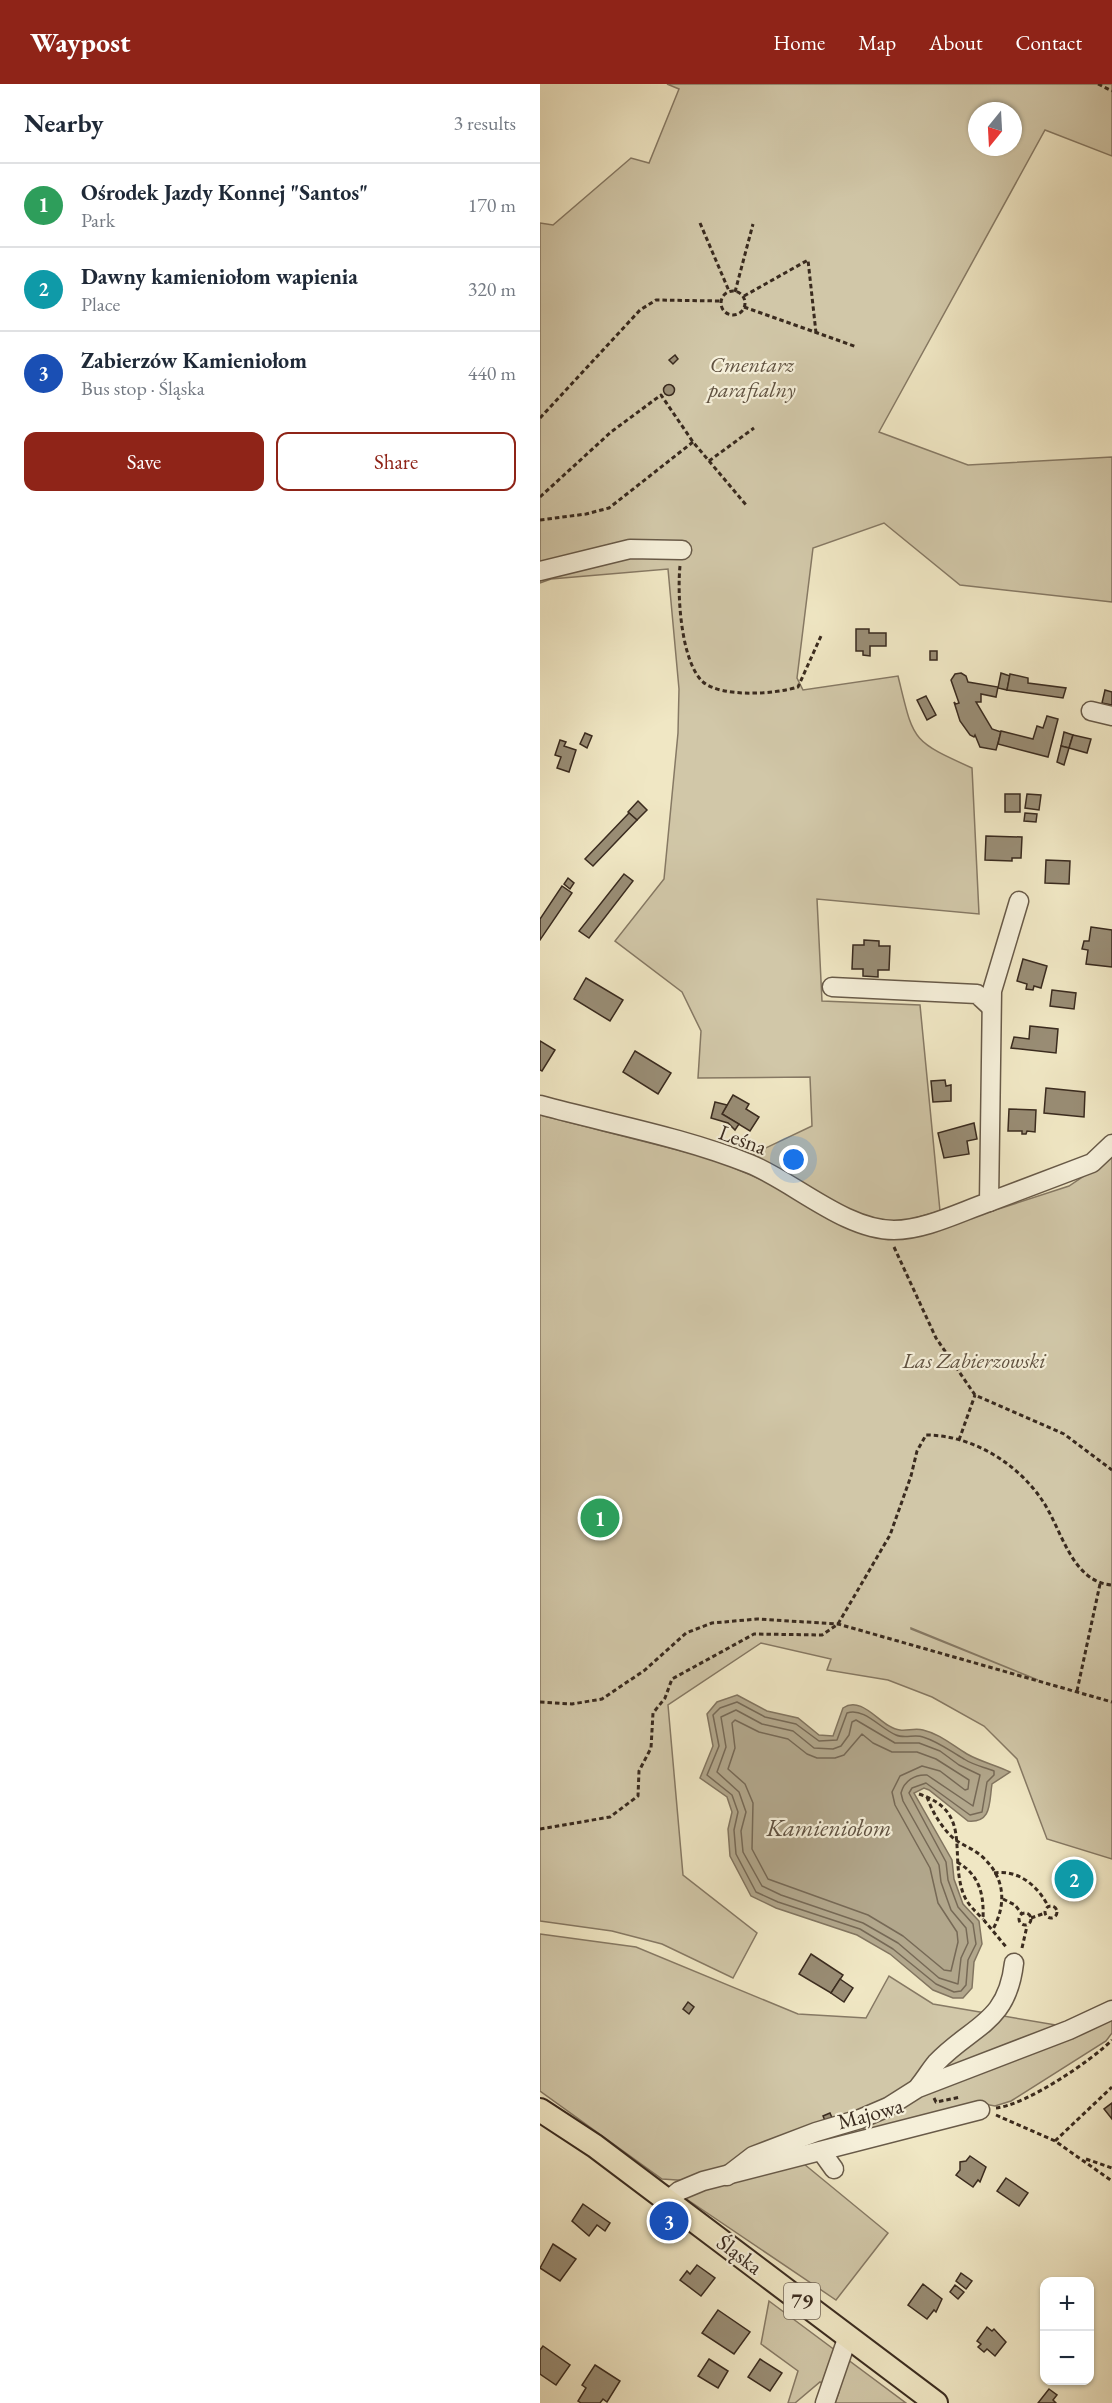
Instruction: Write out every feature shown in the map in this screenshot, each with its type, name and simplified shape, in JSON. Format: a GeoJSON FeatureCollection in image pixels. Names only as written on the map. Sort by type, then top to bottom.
{"type":"FeatureCollection","features":[{"type":"Feature","properties":{"kind":"main road","name":"Śląska"},"geometry":{"type":"LineString","coordinates":[[540,2110],[595,2146],[936,2403]]}},
{"type":"Feature","properties":{"kind":"street"},"geometry":{"type":"LineString","coordinates":[[540,571],[630,549],[682,550]]}},
{"type":"Feature","properties":{"kind":"street"},"geometry":{"type":"LineString","coordinates":[[1090,711],[1112,716]]}},
{"type":"Feature","properties":{"kind":"street"},"geometry":{"type":"LineString","coordinates":[[989,1202],[992,991],[1019,901]]}},
{"type":"Feature","properties":{"kind":"street"},"geometry":{"type":"LineString","coordinates":[[832,987],[977,994],[991,1007]]}},
{"type":"Feature","properties":{"kind":"street","name":"Leśna"},"geometry":{"type":"LineString","coordinates":[[540,1105],[655,1134],[751,1165],[867,1226],[885,1229],[913,1228],[989,1202],[1092,1163],[1112,1144]]}},
{"type":"Feature","properties":{"kind":"street"},"geometry":{"type":"LineString","coordinates":[[918,2088],[937,2062],[990,2020],[1012,1985],[1013,1960]]}},
{"type":"Feature","properties":{"kind":"street"},"geometry":{"type":"LineString","coordinates":[[728,2176],[753,2156],[816,2132],[860,2119],[888,2107],[918,2088],[1068,2030],[1112,2010]]}},
{"type":"Feature","properties":{"kind":"street","name":"Majowa"},"geometry":{"type":"LineString","coordinates":[[667,2201],[679,2191],[703,2181],[980,2110]]}},
{"type":"Feature","properties":{"kind":"street"},"geometry":{"type":"LineString","coordinates":[[821,2151],[834,2169]]}},
{"type":"Feature","properties":{"kind":"street"},"geometry":{"type":"LineString","coordinates":[[825,2403],[848,2336]]}},
{"type":"Feature","properties":{"kind":"path"},"geometry":{"type":"LineString","coordinates":[[1098,84],[1112,91]]}},
{"type":"Feature","properties":{"kind":"path"},"geometry":{"type":"LineString","coordinates":[[700,223],[729,291]]}},
{"type":"Feature","properties":{"kind":"path"},"geometry":{"type":"LineString","coordinates":[[735,292],[753,224]]}},
{"type":"Feature","properties":{"kind":"path"},"geometry":{"type":"LineString","coordinates":[[744,296],[808,260],[816,333]]}},
{"type":"Feature","properties":{"kind":"path"},"geometry":{"type":"LineString","coordinates":[[729,291],[744,296]]}},
{"type":"Feature","properties":{"kind":"path"},"geometry":{"type":"LineString","coordinates":[[721,301],[729,291]]}},
{"type":"Feature","properties":{"kind":"path"},"geometry":{"type":"LineString","coordinates":[[721,301],[723,308],[730,314],[740,313],[744,307],[744,296]]}},
{"type":"Feature","properties":{"kind":"path"},"geometry":{"type":"LineString","coordinates":[[540,418],[640,310],[656,300],[721,301]]}},
{"type":"Feature","properties":{"kind":"path"},"geometry":{"type":"LineString","coordinates":[[744,307],[857,348]]}},
{"type":"Feature","properties":{"kind":"path"},"geometry":{"type":"LineString","coordinates":[[540,497],[611,432],[661,395],[693,442],[747,506]]}},
{"type":"Feature","properties":{"kind":"path"},"geometry":{"type":"LineString","coordinates":[[709,461],[754,428]]}},
{"type":"Feature","properties":{"kind":"path"},"geometry":{"type":"LineString","coordinates":[[540,520],[586,514],[609,507],[693,442]]}},
{"type":"Feature","properties":{"kind":"path"},"geometry":{"type":"LineString","coordinates":[[682,550],[679,576],[681,624],[693,670],[704,683],[726,693],[787,691],[798,687],[821,636]]}},
{"type":"Feature","properties":{"kind":"path"},"geometry":{"type":"LineString","coordinates":[[885,1229],[936,1338],[975,1395],[1064,1434],[1112,1470]]}},
{"type":"Feature","properties":{"kind":"path"},"geometry":{"type":"LineString","coordinates":[[959,1440],[975,1395]]}},
{"type":"Feature","properties":{"kind":"path"},"geometry":{"type":"LineString","coordinates":[[540,1829],[610,1817],[638,1796],[639,1771],[651,1748],[653,1713],[665,1698],[672,1679],[754,1634],[822,1635],[838,1624],[890,1535],[921,1442],[926,1435],[959,1440],[989,1452],[1019,1472],[1043,1501],[1060,1537],[1082,1571],[1100,1584],[1112,1585]]}},
{"type":"Feature","properties":{"kind":"path"},"geometry":{"type":"LineString","coordinates":[[1077,1691],[1100,1584]]}},
{"type":"Feature","properties":{"kind":"path"},"geometry":{"type":"LineString","coordinates":[[540,1702],[572,1704],[602,1699],[645,1670],[686,1633],[711,1623],[757,1619],[838,1624],[1112,1702]]}},
{"type":"Feature","properties":{"kind":"path"},"geometry":{"type":"LineString","coordinates":[[919,1794],[948,1811],[954,1822],[957,1862],[964,1895],[969,1905],[993,1929],[1013,1960],[1024,1944],[1027,1925],[1031,1918],[1045,1913],[1048,1906],[1044,1897],[1028,1881],[1011,1874],[994,1873]]}},
{"type":"Feature","properties":{"kind":"path"},"geometry":{"type":"LineString","coordinates":[[927,1797],[932,1810],[957,1841],[981,1856],[999,1882],[1003,1908],[993,1929]]}},
{"type":"Feature","properties":{"kind":"path"},"geometry":{"type":"LineString","coordinates":[[957,1862],[976,1878],[981,1888],[983,1919]]}},
{"type":"Feature","properties":{"kind":"path"},"geometry":{"type":"LineString","coordinates":[[1002,1899],[1011,1902],[1022,1914],[1031,1918]]}},
{"type":"Feature","properties":{"kind":"path"},"geometry":{"type":"LineString","coordinates":[[1045,1913],[1050,1918],[1057,1915],[1056,1907],[1048,1906]]}},
{"type":"Feature","properties":{"kind":"path"},"geometry":{"type":"LineString","coordinates":[[1022,1914],[1019,1920],[1021,1924],[1027,1925]]}},
{"type":"Feature","properties":{"kind":"path"},"geometry":{"type":"LineString","coordinates":[[980,2110],[1011,2106],[1056,2081],[1112,2040]]}},
{"type":"Feature","properties":{"kind":"path"},"geometry":{"type":"LineString","coordinates":[[1055,2141],[1112,2088]]}},
{"type":"Feature","properties":{"kind":"path"},"geometry":{"type":"LineString","coordinates":[[980,2110],[1023,2125],[1055,2141],[1112,2181]]}},
{"type":"Feature","properties":{"kind":"path"},"geometry":{"type":"LineString","coordinates":[[1082,2158],[1112,2168]]}},
{"type":"Feature","properties":{"kind":"green space"},"geometry":{"type":"Polygon","coordinates":[[[667,84],[1112,84],[1112,156],[1045,130],[879,432],[968,465],[1112,457],[1112,602],[960,585],[884,523],[813,548],[797,678],[803,690],[898,676],[912,726],[918,736],[937,751],[972,768],[979,914],[817,899],[822,1001],[920,1005],[940,1211],[897,1223],[943,1227],[1069,1186],[1112,1157],[1112,1859],[1047,1839],[1017,1759],[984,1726],[932,1697],[888,1680],[827,1670],[831,1659],[761,1643],[668,1705],[683,1875],[757,1933],[733,1978],[662,1944],[612,1931],[540,1921],[540,1115],[713,1159],[774,1185],[751,1155],[812,1126],[810,1077],[698,1078],[701,1031],[682,992],[615,941],[664,879],[678,733],[679,689],[668,569],[551,579],[540,583],[540,223],[553,225],[631,158],[649,163],[679,89],[667,84]],[[911,1628],[911,1629],[1038,1680],[911,1628]]]}},
{"type":"Feature","properties":{"kind":"green space"},"geometry":{"type":"Polygon","coordinates":[[[540,1934],[636,1947],[798,2014],[866,2018],[889,1976],[933,2004],[1056,2025],[917,2081],[858,2114],[692,2181],[662,2179],[540,2091],[540,1934]]]}},
{"type":"Feature","properties":{"kind":"green space"},"geometry":{"type":"Polygon","coordinates":[[[1112,2018],[1112,2033],[1106,2041],[1011,2101],[995,2106],[979,2103],[753,2162],[925,2089],[1112,2018]]]}},
{"type":"Feature","properties":{"kind":"green space"},"geometry":{"type":"Polygon","coordinates":[[[804,2164],[888,2233],[836,2300],[685,2198],[710,2187],[804,2164]]]}},
{"type":"Feature","properties":{"kind":"green space"},"geometry":{"type":"Polygon","coordinates":[[[769,2301],[906,2403],[835,2403],[839,2392],[820,2382],[795,2403],[788,2403],[798,2371],[761,2344],[769,2301]]]}},
{"type":"Feature","properties":{"kind":"water","name":"Kamieniołom"},"geometry":{"type":"Polygon","coordinates":[[[737,1695],[767,1711],[798,1718],[819,1735],[833,1736],[843,1708],[858,1705],[893,1728],[920,1729],[929,1732],[972,1757],[1010,1772],[992,1784],[988,1810],[981,1819],[976,1821],[968,1821],[929,1790],[924,1788],[914,1793],[952,1860],[954,1879],[963,1904],[979,1921],[982,1944],[974,1962],[972,1988],[963,1998],[953,1998],[933,1990],[890,1954],[857,1935],[776,1908],[751,1896],[730,1856],[728,1829],[732,1812],[727,1797],[700,1778],[713,1746],[707,1714],[717,1702],[737,1695]]]}},
{"type":"Feature","properties":{"kind":"building"},"geometry":{"type":"Polygon","coordinates":[[[675,355],[678,359],[673,364],[669,360],[675,355]]]}},
{"type":"Feature","properties":{"kind":"building"},"geometry":{"type":"Polygon","coordinates":[[[669,384],[675,390],[669,396],[663,390],[669,384]]]}},
{"type":"Feature","properties":{"kind":"building"},"geometry":{"type":"Polygon","coordinates":[[[856,629],[869,629],[869,633],[886,633],[886,646],[870,646],[870,656],[863,655],[863,651],[856,651],[856,629]]]}},
{"type":"Feature","properties":{"kind":"building"},"geometry":{"type":"Polygon","coordinates":[[[930,651],[937,651],[937,660],[930,660],[930,651]]]}},
{"type":"Feature","properties":{"kind":"building"},"geometry":{"type":"Polygon","coordinates":[[[961,673],[966,676],[968,682],[998,687],[996,697],[981,694],[981,702],[976,702],[992,729],[1001,732],[996,750],[980,747],[975,735],[974,737],[970,735],[960,721],[954,702],[959,703],[951,680],[955,674],[961,673]]]}},
{"type":"Feature","properties":{"kind":"building"},"geometry":{"type":"Polygon","coordinates":[[[1001,673],[1010,676],[1007,690],[998,688],[1001,673]]]}},
{"type":"Feature","properties":{"kind":"building"},"geometry":{"type":"Polygon","coordinates":[[[1010,674],[1028,678],[1028,683],[1066,688],[1063,698],[1007,690],[1010,674]]]}},
{"type":"Feature","properties":{"kind":"building"},"geometry":{"type":"Polygon","coordinates":[[[1105,690],[1112,692],[1112,705],[1102,703],[1105,690]]]}},
{"type":"Feature","properties":{"kind":"building"},"geometry":{"type":"Polygon","coordinates":[[[926,696],[936,715],[927,720],[917,700],[926,696]]]}},
{"type":"Feature","properties":{"kind":"building"},"geometry":{"type":"Polygon","coordinates":[[[1047,716],[1058,719],[1048,757],[998,744],[1001,731],[1033,739],[1037,726],[1043,728],[1047,716]]]}},
{"type":"Feature","properties":{"kind":"building"},"geometry":{"type":"Polygon","coordinates":[[[1064,732],[1073,735],[1069,748],[1061,746],[1064,732]]]}},
{"type":"Feature","properties":{"kind":"building"},"geometry":{"type":"Polygon","coordinates":[[[585,733],[592,736],[587,748],[580,744],[585,733]]]}},
{"type":"Feature","properties":{"kind":"building"},"geometry":{"type":"Polygon","coordinates":[[[1073,735],[1091,739],[1087,753],[1069,748],[1073,735]]]}},
{"type":"Feature","properties":{"kind":"building"},"geometry":{"type":"Polygon","coordinates":[[[560,740],[566,742],[564,746],[576,750],[569,772],[557,768],[561,757],[555,755],[560,740]]]}},
{"type":"Feature","properties":{"kind":"building"},"geometry":{"type":"Polygon","coordinates":[[[1061,746],[1069,748],[1064,765],[1057,762],[1061,746]]]}},
{"type":"Feature","properties":{"kind":"building"},"geometry":{"type":"Polygon","coordinates":[[[1005,794],[1020,794],[1020,812],[1005,812],[1005,794]]]}},
{"type":"Feature","properties":{"kind":"building"},"geometry":{"type":"Polygon","coordinates":[[[1027,794],[1041,795],[1039,810],[1025,808],[1027,794]]]}},
{"type":"Feature","properties":{"kind":"building"},"geometry":{"type":"Polygon","coordinates":[[[638,801],[647,810],[637,820],[628,812],[638,801]]]}},
{"type":"Feature","properties":{"kind":"building"},"geometry":{"type":"Polygon","coordinates":[[[629,813],[637,820],[593,866],[585,859],[629,813]]]}},
{"type":"Feature","properties":{"kind":"building"},"geometry":{"type":"Polygon","coordinates":[[[1025,813],[1037,814],[1036,822],[1024,821],[1025,813]]]}},
{"type":"Feature","properties":{"kind":"building"},"geometry":{"type":"Polygon","coordinates":[[[986,836],[1022,837],[1021,858],[1012,858],[1012,861],[985,860],[986,836]]]}},
{"type":"Feature","properties":{"kind":"building"},"geometry":{"type":"Polygon","coordinates":[[[1046,860],[1070,861],[1069,884],[1045,883],[1046,860]]]}},
{"type":"Feature","properties":{"kind":"building"},"geometry":{"type":"Polygon","coordinates":[[[624,874],[633,881],[589,938],[579,931],[624,874]]]}},
{"type":"Feature","properties":{"kind":"building"},"geometry":{"type":"Polygon","coordinates":[[[568,878],[574,883],[570,889],[564,884],[568,878]]]}},
{"type":"Feature","properties":{"kind":"building"},"geometry":{"type":"Polygon","coordinates":[[[562,886],[572,893],[540,940],[540,919],[562,886]]]}},
{"type":"Feature","properties":{"kind":"building"},"geometry":{"type":"Polygon","coordinates":[[[1091,927],[1112,930],[1112,967],[1086,964],[1088,950],[1082,949],[1084,941],[1089,941],[1091,927]]]}},
{"type":"Feature","properties":{"kind":"building"},"geometry":{"type":"Polygon","coordinates":[[[864,940],[879,941],[879,946],[890,946],[889,970],[878,970],[878,977],[863,976],[863,969],[852,969],[853,945],[864,945],[864,940]]]}},
{"type":"Feature","properties":{"kind":"building"},"geometry":{"type":"Polygon","coordinates":[[[1023,959],[1047,966],[1041,988],[1034,986],[1033,990],[1026,989],[1027,984],[1017,981],[1023,959]]]}},
{"type":"Feature","properties":{"kind":"building"},"geometry":{"type":"Polygon","coordinates":[[[586,978],[623,1000],[610,1021],[574,999],[586,978]]]}},
{"type":"Feature","properties":{"kind":"building"},"geometry":{"type":"Polygon","coordinates":[[[1052,990],[1076,993],[1074,1009],[1050,1006],[1052,990]]]}},
{"type":"Feature","properties":{"kind":"building"},"geometry":{"type":"Polygon","coordinates":[[[1030,1026],[1058,1029],[1056,1053],[1011,1048],[1014,1037],[1029,1039],[1030,1026]]]}},
{"type":"Feature","properties":{"kind":"building"},"geometry":{"type":"Polygon","coordinates":[[[540,1041],[555,1050],[542,1071],[540,1070],[540,1041]]]}},
{"type":"Feature","properties":{"kind":"building"},"geometry":{"type":"Polygon","coordinates":[[[635,1051],[671,1073],[658,1094],[623,1072],[635,1051]]]}},
{"type":"Feature","properties":{"kind":"building"},"geometry":{"type":"Polygon","coordinates":[[[945,1080],[946,1086],[951,1085],[951,1101],[933,1102],[931,1081],[945,1080]]]}},
{"type":"Feature","properties":{"kind":"building"},"geometry":{"type":"Polygon","coordinates":[[[1046,1088],[1085,1092],[1084,1117],[1044,1113],[1046,1088]]]}},
{"type":"Feature","properties":{"kind":"building"},"geometry":{"type":"Polygon","coordinates":[[[733,1095],[749,1104],[746,1109],[759,1117],[750,1131],[722,1114],[733,1095]]]}},
{"type":"Feature","properties":{"kind":"building"},"geometry":{"type":"Polygon","coordinates":[[[715,1102],[727,1105],[722,1114],[739,1124],[735,1130],[728,1123],[711,1118],[715,1102]]]}},
{"type":"Feature","properties":{"kind":"building"},"geometry":{"type":"Polygon","coordinates":[[[1009,1109],[1036,1110],[1035,1132],[1027,1131],[1026,1134],[1022,1134],[1022,1131],[1008,1131],[1009,1109]]]}},
{"type":"Feature","properties":{"kind":"building"},"geometry":{"type":"Polygon","coordinates":[[[974,1123],[977,1139],[967,1141],[969,1154],[944,1158],[938,1133],[974,1123]]]}},
{"type":"Feature","properties":{"kind":"building"},"geometry":{"type":"Polygon","coordinates":[[[811,1954],[843,1975],[831,1993],[799,1974],[811,1954]]]}},
{"type":"Feature","properties":{"kind":"building"},"geometry":{"type":"Polygon","coordinates":[[[840,1979],[853,1988],[844,2002],[831,1993],[840,1979]]]}},
{"type":"Feature","properties":{"kind":"building"},"geometry":{"type":"Polygon","coordinates":[[[688,2002],[694,2007],[689,2014],[683,2009],[688,2002]]]}},
{"type":"Feature","properties":{"kind":"building"},"geometry":{"type":"Polygon","coordinates":[[[1112,2103],[1112,2119],[1104,2109],[1112,2103]]]}},
{"type":"Feature","properties":{"kind":"building"},"geometry":{"type":"Polygon","coordinates":[[[830,2113],[833,2120],[826,2123],[823,2116],[830,2113]]]}},
{"type":"Feature","properties":{"kind":"building"},"geometry":{"type":"Polygon","coordinates":[[[970,2156],[986,2167],[980,2182],[978,2180],[973,2187],[956,2175],[960,2170],[960,2162],[966,2161],[970,2156]]]}},
{"type":"Feature","properties":{"kind":"building"},"geometry":{"type":"Polygon","coordinates":[[[1006,2178],[1028,2193],[1019,2206],[997,2191],[1006,2178]]]}},
{"type":"Feature","properties":{"kind":"building"},"geometry":{"type":"Polygon","coordinates":[[[583,2204],[610,2223],[605,2231],[597,2225],[589,2236],[572,2221],[583,2204]]]}},
{"type":"Feature","properties":{"kind":"building"},"geometry":{"type":"Polygon","coordinates":[[[553,2244],[576,2259],[560,2281],[540,2268],[553,2244]]]}},
{"type":"Feature","properties":{"kind":"building"},"geometry":{"type":"Polygon","coordinates":[[[697,2265],[715,2278],[701,2296],[680,2280],[687,2271],[690,2274],[697,2265]]]}},
{"type":"Feature","properties":{"kind":"building"},"geometry":{"type":"Polygon","coordinates":[[[961,2273],[972,2281],[966,2289],[956,2281],[961,2273]]]}},
{"type":"Feature","properties":{"kind":"building"},"geometry":{"type":"Polygon","coordinates":[[[923,2284],[942,2299],[936,2312],[934,2310],[927,2319],[908,2305],[923,2284]]]}},
{"type":"Feature","properties":{"kind":"building"},"geometry":{"type":"Polygon","coordinates":[[[955,2285],[964,2292],[958,2299],[950,2292],[955,2285]]]}},
{"type":"Feature","properties":{"kind":"building"},"geometry":{"type":"Polygon","coordinates":[[[718,2310],[750,2332],[734,2354],[702,2333],[718,2310]]]}},
{"type":"Feature","properties":{"kind":"building"},"geometry":{"type":"Polygon","coordinates":[[[987,2327],[992,2331],[994,2329],[1006,2342],[995,2356],[987,2349],[984,2352],[978,2347],[981,2344],[977,2341],[987,2327]]]}},
{"type":"Feature","properties":{"kind":"building"},"geometry":{"type":"Polygon","coordinates":[[[543,2346],[570,2365],[556,2385],[540,2374],[540,2350],[543,2346]]]}},
{"type":"Feature","properties":{"kind":"building"},"geometry":{"type":"Polygon","coordinates":[[[709,2359],[728,2371],[718,2388],[698,2376],[709,2359]]]}},
{"type":"Feature","properties":{"kind":"building"},"geometry":{"type":"Polygon","coordinates":[[[760,2359],[782,2373],[770,2391],[748,2377],[760,2359]]]}},
{"type":"Feature","properties":{"kind":"building"},"geometry":{"type":"Polygon","coordinates":[[[595,2365],[620,2381],[607,2402],[603,2399],[600,2403],[581,2403],[578,2401],[586,2388],[582,2385],[595,2365]]]}},
{"type":"Feature","properties":{"kind":"building"},"geometry":{"type":"Polygon","coordinates":[[[1049,2389],[1057,2395],[1053,2400],[1056,2403],[1038,2403],[1049,2389]]]}},
{"type":"Feature","properties":{"kind":"place","name":"Ośrodek Jazdy Konnej \"Santos\""},"geometry":{"type":"Point","coordinates":[600,1518]}},
{"type":"Feature","properties":{"kind":"place","name":"Dawny kamieniołom wapienia"},"geometry":{"type":"Point","coordinates":[1074,1879]}},
{"type":"Feature","properties":{"kind":"place","name":"Zabierzów Kamieniołom"},"geometry":{"type":"Point","coordinates":[669,2221]}},
{"type":"Feature","properties":{"kind":"park label","name":"Cmentarz parafialny"},"geometry":{"type":"Point","coordinates":[752,376]}},
{"type":"Feature","properties":{"kind":"park label","name":"Las Zabierzowski"},"geometry":{"type":"Point","coordinates":[974,1360]}}]}
